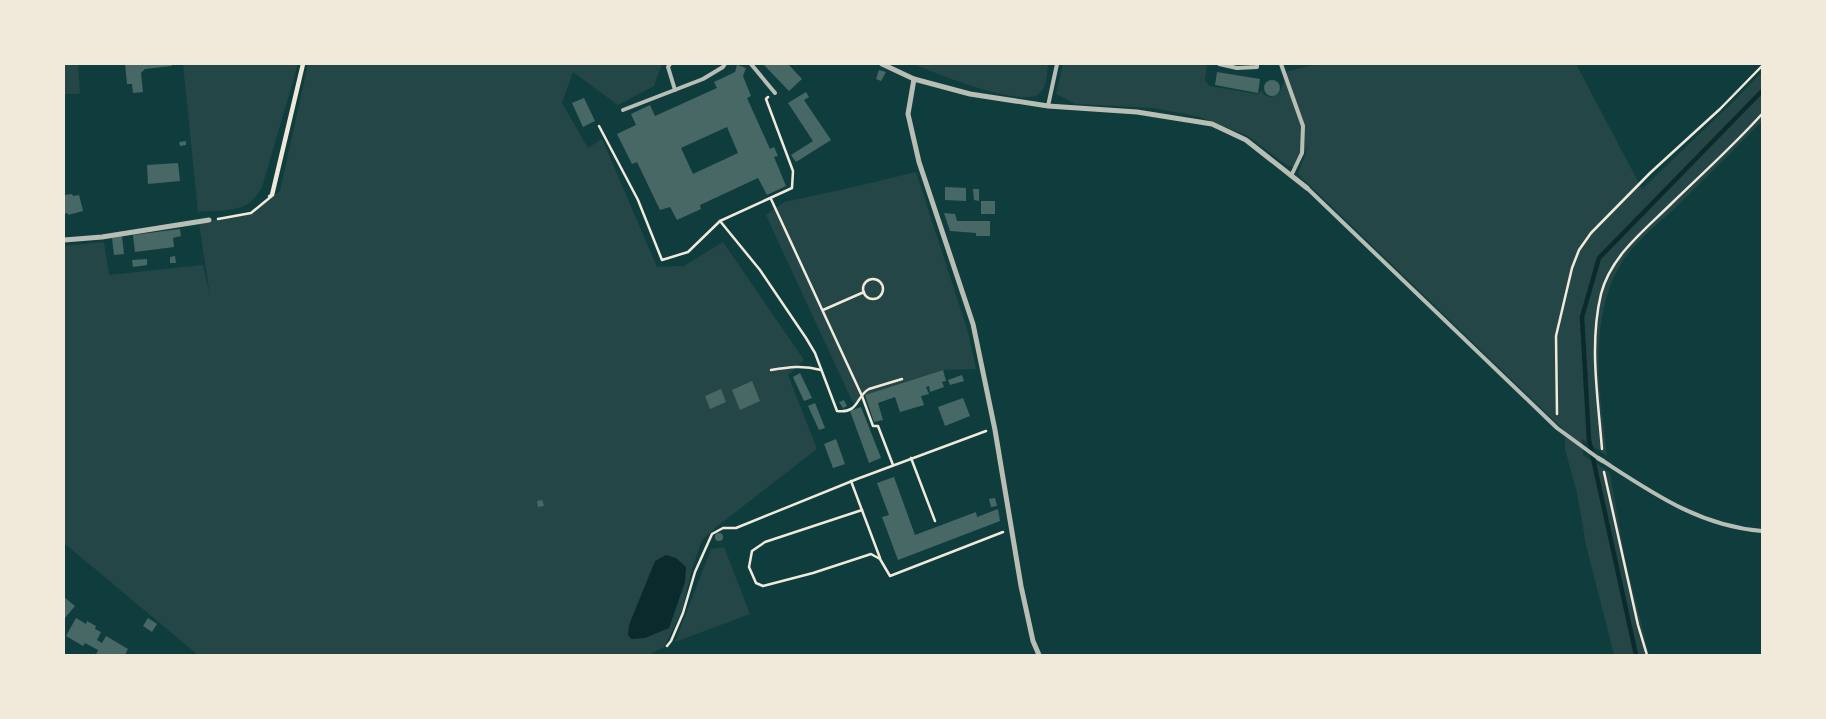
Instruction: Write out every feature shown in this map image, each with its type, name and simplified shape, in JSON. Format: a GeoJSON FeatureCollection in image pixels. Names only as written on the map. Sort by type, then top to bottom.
{"type":"FeatureCollection","features":[{"type":"Feature","properties":{"kind":"street"},"geometry":{"type":"LineString","coordinates":[[882,64],[914,79],[970,94],[1048,106],[1137,112],[1212,124],[1246,140],[1307,188]]}},
{"type":"Feature","properties":{"kind":"street"},"geometry":{"type":"LineString","coordinates":[[914,79],[908,114],[919,162],[973,324],[995,430],[1033,641],[1039,655]]}},
{"type":"Feature","properties":{"kind":"street"},"geometry":{"type":"LineString","coordinates":[[64,240],[102,237],[209,220]]}},
{"type":"Feature","properties":{"kind":"lane"},"geometry":{"type":"LineString","coordinates":[[670,64],[668,66],[675,90]]}},
{"type":"Feature","properties":{"kind":"lane"},"geometry":{"type":"LineString","coordinates":[[623,110],[703,79],[725,64]]}},
{"type":"Feature","properties":{"kind":"lane"},"geometry":{"type":"LineString","coordinates":[[752,64],[775,92]]}},
{"type":"Feature","properties":{"kind":"lane"},"geometry":{"type":"LineString","coordinates":[[1048,106],[1057,64]]}},
{"type":"Feature","properties":{"kind":"lane"},"geometry":{"type":"LineString","coordinates":[[1219,64],[1237,68],[1261,64]]}},
{"type":"Feature","properties":{"kind":"lane"},"geometry":{"type":"LineString","coordinates":[[1281,64],[1303,126],[1302,153],[1291,176]]}},
{"type":"Feature","properties":{"kind":"lane"},"geometry":{"type":"LineString","coordinates":[[1307,188],[1557,428],[1601,460],[1656,495],[1690,513],[1744,530],[1762,531]]}},
{"type":"Feature","properties":{"kind":"path"},"geometry":{"type":"LineString","coordinates":[[209,220],[251,213],[273,195],[303,64]]}},
{"type":"Feature","properties":{"kind":"path"},"geometry":{"type":"LineString","coordinates":[[1557,428],[1555,388],[1556,336],[1572,268],[1580,250],[1592,233],[1650,173],[1720,109],[1762,66]]}},
{"type":"Feature","properties":{"kind":"path"},"geometry":{"type":"LineString","coordinates":[[599,126],[638,200],[662,260],[688,252],[720,221],[792,188],[794,171],[766,98],[775,92]]}},
{"type":"Feature","properties":{"kind":"path"},"geometry":{"type":"LineString","coordinates":[[1647,655],[1636,616],[1601,460],[1595,365],[1601,293],[1608,275],[1626,248],[1762,114]]}},
{"type":"Feature","properties":{"kind":"path"},"geometry":{"type":"LineString","coordinates":[[771,199],[862,396],[873,426],[878,426],[893,465]]}},
{"type":"Feature","properties":{"kind":"path"},"geometry":{"type":"LineString","coordinates":[[720,221],[760,270],[806,338],[815,353],[837,411],[843,412],[855,406],[869,389],[902,379]]}},
{"type":"Feature","properties":{"kind":"path"},"geometry":{"type":"LineString","coordinates":[[873,279],[881,283],[883,287],[881,295],[877,298],[869,298],[864,292],[865,283],[873,279]]}},
{"type":"Feature","properties":{"kind":"path"},"geometry":{"type":"LineString","coordinates":[[823,310],[864,292]]}},
{"type":"Feature","properties":{"kind":"path"},"geometry":{"type":"LineString","coordinates":[[771,370],[809,366],[821,370]]}},
{"type":"Feature","properties":{"kind":"path"},"geometry":{"type":"LineString","coordinates":[[667,646],[683,613],[695,572],[712,534],[723,528],[736,528],[911,458],[982,432],[995,430]]}},
{"type":"Feature","properties":{"kind":"path"},"geometry":{"type":"LineString","coordinates":[[911,458],[934,521]]}},
{"type":"Feature","properties":{"kind":"path"},"geometry":{"type":"LineString","coordinates":[[851,481],[880,559],[890,576],[996,534],[1012,530]]}},
{"type":"Feature","properties":{"kind":"path"},"geometry":{"type":"LineString","coordinates":[[862,510],[765,542],[752,551],[749,567],[756,583],[763,586],[871,554],[880,559]]}},
{"type":"Feature","properties":{"kind":"shaded area"},"geometry":{"type":"Polygon","coordinates":[[[64,64],[78,64],[80,94],[64,94],[64,64]]]}},
{"type":"Feature","properties":{"kind":"shaded area"},"geometry":{"type":"Polygon","coordinates":[[[183,64],[298,64],[262,187],[249,204],[229,210],[198,212],[183,64]]]}},
{"type":"Feature","properties":{"kind":"shaded area"},"geometry":{"type":"Polygon","coordinates":[[[308,64],[662,64],[654,86],[618,105],[573,72],[562,103],[588,148],[602,139],[657,267],[684,266],[723,242],[804,360],[788,375],[817,449],[702,540],[692,569],[682,611],[664,647],[648,655],[198,655],[64,543],[64,246],[104,242],[109,275],[203,265],[210,296],[199,223],[251,213],[280,191],[308,64]]]}},
{"type":"Feature","properties":{"kind":"shaded area"},"geometry":{"type":"Polygon","coordinates":[[[913,64],[1048,64],[1044,87],[1040,93],[1031,97],[1016,97],[978,88],[913,64]]]}},
{"type":"Feature","properties":{"kind":"shaded area"},"geometry":{"type":"Polygon","coordinates":[[[1063,64],[1207,65],[1205,80],[1209,86],[1257,94],[1262,91],[1264,95],[1271,97],[1279,94],[1288,71],[1319,64],[1576,64],[1642,189],[1762,72],[1762,121],[1631,250],[1613,279],[1601,321],[1599,344],[1600,389],[1607,456],[1582,439],[1583,455],[1610,473],[1625,558],[1649,655],[1614,655],[1586,545],[1577,493],[1565,449],[1565,431],[1298,174],[1309,145],[1296,167],[1288,166],[1248,136],[1200,117],[1154,108],[1075,104],[1056,94],[1063,64]]]}},
{"type":"Feature","properties":{"kind":"shaded area"},"geometry":{"type":"Polygon","coordinates":[[[916,172],[968,332],[976,369],[942,370],[865,395],[853,403],[766,215],[784,202],[916,172]]]}},
{"type":"Feature","properties":{"kind":"shaded area"},"geometry":{"type":"Polygon","coordinates":[[[724,547],[750,614],[675,642],[711,549],[724,547]]]}},
{"type":"Feature","properties":{"kind":"shaded area"},"geometry":{"type":"Polygon","coordinates":[[[666,555],[676,558],[686,567],[685,582],[669,628],[645,638],[631,639],[628,635],[629,625],[655,561],[666,555]]]}},
{"type":"Feature","properties":{"kind":"building"},"geometry":{"type":"Polygon","coordinates":[[[125,64],[171,64],[172,66],[145,69],[141,73],[143,92],[133,93],[132,84],[127,84],[125,64]]]}},
{"type":"Feature","properties":{"kind":"building"},"geometry":{"type":"Polygon","coordinates":[[[763,64],[788,64],[802,79],[789,91],[763,64]]]}},
{"type":"Feature","properties":{"kind":"building"},"geometry":{"type":"Polygon","coordinates":[[[737,65],[746,68],[743,76],[751,96],[747,98],[770,149],[774,147],[778,156],[774,157],[786,186],[767,195],[758,178],[700,205],[701,209],[677,220],[670,207],[660,210],[637,162],[632,164],[617,134],[636,125],[631,114],[650,105],[655,116],[717,88],[714,82],[735,72],[737,65]],[[727,127],[681,148],[693,174],[738,153],[727,127]]]}},
{"type":"Feature","properties":{"kind":"building"},"geometry":{"type":"Polygon","coordinates":[[[879,70],[886,72],[881,81],[876,79],[879,70]]]}},
{"type":"Feature","properties":{"kind":"building"},"geometry":{"type":"Polygon","coordinates":[[[1217,72],[1260,79],[1258,93],[1215,85],[1217,72]]]}},
{"type":"Feature","properties":{"kind":"building"},"geometry":{"type":"Polygon","coordinates":[[[1272,80],[1278,82],[1280,88],[1278,94],[1272,96],[1266,94],[1264,88],[1266,82],[1272,80]]]}},
{"type":"Feature","properties":{"kind":"building"},"geometry":{"type":"Polygon","coordinates":[[[806,92],[809,97],[804,100],[831,140],[796,162],[791,155],[813,141],[788,103],[806,92]]]}},
{"type":"Feature","properties":{"kind":"building"},"geometry":{"type":"Polygon","coordinates":[[[584,98],[595,121],[583,127],[572,103],[584,98]]]}},
{"type":"Feature","properties":{"kind":"building"},"geometry":{"type":"Polygon","coordinates":[[[186,141],[186,145],[180,146],[179,142],[186,141]]]}},
{"type":"Feature","properties":{"kind":"building"},"geometry":{"type":"Polygon","coordinates":[[[178,163],[180,181],[148,184],[147,165],[178,163]]]}},
{"type":"Feature","properties":{"kind":"building"},"geometry":{"type":"Polygon","coordinates":[[[945,187],[966,188],[966,201],[945,200],[945,187]]]}},
{"type":"Feature","properties":{"kind":"building"},"geometry":{"type":"Polygon","coordinates":[[[973,189],[979,189],[979,201],[974,200],[973,189]]]}},
{"type":"Feature","properties":{"kind":"building"},"geometry":{"type":"Polygon","coordinates":[[[72,194],[73,196],[79,195],[83,211],[68,215],[68,213],[64,214],[64,195],[72,194]]]}},
{"type":"Feature","properties":{"kind":"building"},"geometry":{"type":"Polygon","coordinates":[[[981,201],[995,201],[995,214],[981,214],[981,201]]]}},
{"type":"Feature","properties":{"kind":"building"},"geometry":{"type":"Polygon","coordinates":[[[944,213],[955,214],[957,221],[990,221],[990,236],[976,236],[976,233],[950,231],[944,213]]]}},
{"type":"Feature","properties":{"kind":"building"},"geometry":{"type":"Polygon","coordinates":[[[180,229],[181,236],[173,238],[174,247],[135,252],[133,235],[180,229]]]}},
{"type":"Feature","properties":{"kind":"building"},"geometry":{"type":"Polygon","coordinates":[[[122,236],[124,254],[114,255],[112,238],[122,236]]]}},
{"type":"Feature","properties":{"kind":"building"},"geometry":{"type":"Polygon","coordinates":[[[175,256],[176,263],[170,263],[170,257],[175,256]]]}},
{"type":"Feature","properties":{"kind":"building"},"geometry":{"type":"Polygon","coordinates":[[[147,259],[147,265],[133,267],[132,260],[147,259]]]}},
{"type":"Feature","properties":{"kind":"building"},"geometry":{"type":"Polygon","coordinates":[[[943,370],[946,381],[942,382],[944,387],[930,392],[929,386],[926,387],[929,394],[921,396],[924,405],[900,412],[895,397],[878,403],[883,420],[874,422],[865,395],[943,370]]]}},
{"type":"Feature","properties":{"kind":"building"},"geometry":{"type":"Polygon","coordinates":[[[800,373],[812,398],[804,401],[793,377],[800,373]]]}},
{"type":"Feature","properties":{"kind":"building"},"geometry":{"type":"Polygon","coordinates":[[[962,375],[964,381],[950,385],[948,380],[962,375]]]}},
{"type":"Feature","properties":{"kind":"building"},"geometry":{"type":"Polygon","coordinates":[[[752,381],[760,401],[740,410],[732,390],[752,381]]]}},
{"type":"Feature","properties":{"kind":"building"},"geometry":{"type":"Polygon","coordinates":[[[721,389],[726,402],[710,409],[705,396],[721,389]]]}},
{"type":"Feature","properties":{"kind":"building"},"geometry":{"type":"Polygon","coordinates":[[[963,398],[970,416],[945,426],[938,407],[963,398]]]}},
{"type":"Feature","properties":{"kind":"building"},"geometry":{"type":"Polygon","coordinates":[[[844,400],[847,406],[843,408],[839,402],[844,400]]]}},
{"type":"Feature","properties":{"kind":"building"},"geometry":{"type":"Polygon","coordinates":[[[815,403],[825,428],[819,430],[808,406],[815,403]]]}},
{"type":"Feature","properties":{"kind":"building"},"geometry":{"type":"Polygon","coordinates":[[[861,407],[881,458],[869,463],[850,411],[861,407]]]}},
{"type":"Feature","properties":{"kind":"building"},"geometry":{"type":"Polygon","coordinates":[[[836,439],[845,464],[833,468],[824,444],[836,439]]]}},
{"type":"Feature","properties":{"kind":"building"},"geometry":{"type":"Polygon","coordinates":[[[894,477],[915,535],[976,512],[977,517],[998,509],[1000,521],[898,560],[882,517],[889,515],[877,483],[894,477]]]}},
{"type":"Feature","properties":{"kind":"building"},"geometry":{"type":"Polygon","coordinates":[[[995,498],[997,506],[991,507],[989,499],[995,498]]]}},
{"type":"Feature","properties":{"kind":"building"},"geometry":{"type":"Polygon","coordinates":[[[542,500],[544,506],[538,507],[537,501],[542,500]]]}},
{"type":"Feature","properties":{"kind":"building"},"geometry":{"type":"Polygon","coordinates":[[[719,533],[723,537],[719,541],[715,537],[719,533]]]}},
{"type":"Feature","properties":{"kind":"building"},"geometry":{"type":"Polygon","coordinates":[[[64,597],[75,606],[64,619],[64,597]]]}},
{"type":"Feature","properties":{"kind":"building"},"geometry":{"type":"Polygon","coordinates":[[[76,618],[86,624],[87,621],[96,626],[95,629],[101,632],[97,640],[102,643],[106,636],[128,649],[125,655],[96,655],[98,650],[85,643],[83,646],[66,636],[76,618]]]}},
{"type":"Feature","properties":{"kind":"building"},"geometry":{"type":"Polygon","coordinates":[[[148,618],[157,624],[152,632],[143,626],[148,618]]]}},
{"type":"Feature","properties":{"kind":"waterway"},"geometry":{"type":"LineString","coordinates":[[1636,655],[1589,440],[1582,317],[1599,258],[1762,91]]}}]}
